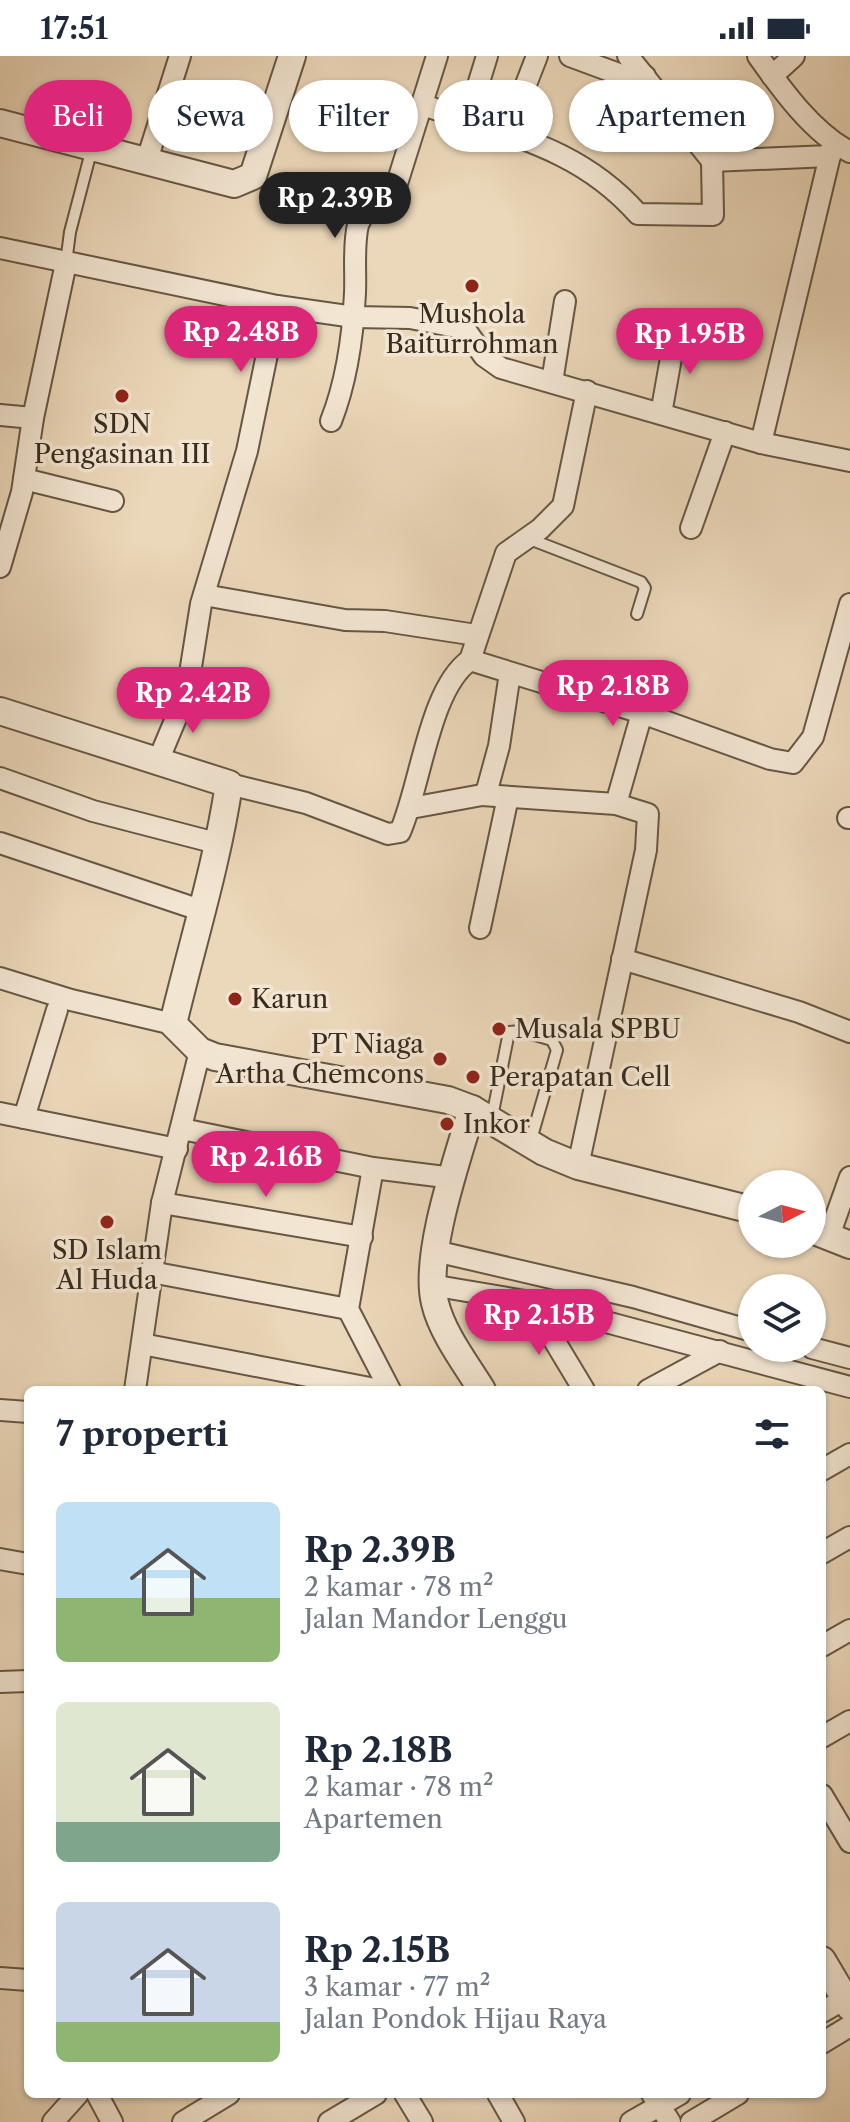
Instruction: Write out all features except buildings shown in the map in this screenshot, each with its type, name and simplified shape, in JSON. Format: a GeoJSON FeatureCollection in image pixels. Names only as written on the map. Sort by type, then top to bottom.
{"type":"FeatureCollection","features":[{"type":"Feature","properties":{"kind":"street"},"geometry":{"type":"LineString","coordinates":[[147,160],[180,56]]}},
{"type":"Feature","properties":{"kind":"street"},"geometry":{"type":"LineString","coordinates":[[116,152],[234,184],[253,176],[292,56]]}},
{"type":"Feature","properties":{"kind":"street"},"geometry":{"type":"LineString","coordinates":[[331,421],[338,403],[354,317],[358,224],[370,210],[390,201],[424,105],[437,56]]}},
{"type":"Feature","properties":{"kind":"street"},"geometry":{"type":"LineString","coordinates":[[480,80],[487,56]]}},
{"type":"Feature","properties":{"kind":"street"},"geometry":{"type":"LineString","coordinates":[[528,80],[537,56]]}},
{"type":"Feature","properties":{"kind":"street"},"geometry":{"type":"LineString","coordinates":[[570,56],[624,76],[645,76]]}},
{"type":"Feature","properties":{"kind":"street"},"geometry":{"type":"LineString","coordinates":[[553,150],[574,158],[601,176],[638,214],[713,215],[712,161],[628,56]]}},
{"type":"Feature","properties":{"kind":"street"},"geometry":{"type":"LineString","coordinates":[[758,56],[838,150]]}},
{"type":"Feature","properties":{"kind":"street"},"geometry":{"type":"LineString","coordinates":[[772,76],[794,56]]}},
{"type":"Feature","properties":{"kind":"street"},"geometry":{"type":"LineString","coordinates":[[424,105],[434,109]]}},
{"type":"Feature","properties":{"kind":"street"},"geometry":{"type":"LineString","coordinates":[[0,123],[24,129]]}},
{"type":"Feature","properties":{"kind":"street"},"geometry":{"type":"LineString","coordinates":[[712,161],[838,150]]}},
{"type":"Feature","properties":{"kind":"street"},"geometry":{"type":"LineString","coordinates":[[761,443],[838,150]]}},
{"type":"Feature","properties":{"kind":"street"},"geometry":{"type":"LineString","coordinates":[[0,248],[277,306],[354,317],[410,318],[456,327],[467,332],[484,356],[501,368],[761,443],[850,461]]}},
{"type":"Feature","properties":{"kind":"street"},"geometry":{"type":"LineString","coordinates":[[0,567],[24,479],[33,418],[43,386],[66,263]]}},
{"type":"Feature","properties":{"kind":"street"},"geometry":{"type":"LineString","coordinates":[[552,382],[565,301]]}},
{"type":"Feature","properties":{"kind":"street"},"geometry":{"type":"LineString","coordinates":[[158,761],[187,692],[204,595],[247,451],[277,306]]}},
{"type":"Feature","properties":{"kind":"street"},"geometry":{"type":"LineString","coordinates":[[661,414],[676,330]]}},
{"type":"Feature","properties":{"kind":"street"},"geometry":{"type":"LineString","coordinates":[[0,711],[229,784],[306,803],[388,834],[400,832],[411,808],[443,698],[458,669],[470,660],[506,553],[563,506],[587,391]]}},
{"type":"Feature","properties":{"kind":"street"},"geometry":{"type":"LineString","coordinates":[[0,415],[33,418]]}},
{"type":"Feature","properties":{"kind":"street"},"geometry":{"type":"LineString","coordinates":[[691,528],[725,432]]}},
{"type":"Feature","properties":{"kind":"street"},"geometry":{"type":"LineString","coordinates":[[24,479],[113,501]]}},
{"type":"Feature","properties":{"kind":"street"},"geometry":{"type":"LineString","coordinates":[[204,595],[345,620],[385,621],[476,635]]}},
{"type":"Feature","properties":{"kind":"street"},"geometry":{"type":"LineString","coordinates":[[470,660],[642,713],[770,759],[793,763],[813,737],[850,605]]}},
{"type":"Feature","properties":{"kind":"street"},"geometry":{"type":"LineString","coordinates":[[482,795],[499,746],[510,673]]}},
{"type":"Feature","properties":{"kind":"street"},"geometry":{"type":"LineString","coordinates":[[616,804],[642,713]]}},
{"type":"Feature","properties":{"kind":"street"},"geometry":{"type":"LineString","coordinates":[[0,778],[93,811],[220,844]]}},
{"type":"Feature","properties":{"kind":"street"},"geometry":{"type":"LineString","coordinates":[[173,1024],[200,910],[220,844],[229,784]]}},
{"type":"Feature","properties":{"kind":"street"},"geometry":{"type":"LineString","coordinates":[[411,808],[482,795],[616,804],[644,810],[649,819],[578,1166]]}},
{"type":"Feature","properties":{"kind":"street"},"geometry":{"type":"LineString","coordinates":[[480,928],[508,797]]}},
{"type":"Feature","properties":{"kind":"street"},"geometry":{"type":"LineString","coordinates":[[0,843],[200,910]]}},
{"type":"Feature","properties":{"kind":"street"},"geometry":{"type":"LineString","coordinates":[[622,959],[799,1012],[850,1032]]}},
{"type":"Feature","properties":{"kind":"street"},"geometry":{"type":"LineString","coordinates":[[0,978],[71,1000],[173,1024],[200,1051],[250,1065],[405,1091],[482,1114],[530,1143],[578,1166],[738,1206]]}},
{"type":"Feature","properties":{"kind":"street"},"geometry":{"type":"LineString","coordinates":[[26,1113],[57,1010]]}},
{"type":"Feature","properties":{"kind":"street"},"geometry":{"type":"LineString","coordinates":[[136,1386],[162,1203],[200,1051]]}},
{"type":"Feature","properties":{"kind":"street"},"geometry":{"type":"LineString","coordinates":[[0,1104],[26,1113],[180,1139],[453,1178]]}},
{"type":"Feature","properties":{"kind":"street"},"geometry":{"type":"LineString","coordinates":[[0,1113],[26,1113]]}},
{"type":"Feature","properties":{"kind":"street"},"geometry":{"type":"LineString","coordinates":[[480,1386],[443,1322],[431,1285],[435,1251],[453,1178],[482,1114]]}},
{"type":"Feature","properties":{"kind":"street"},"geometry":{"type":"LineString","coordinates":[[373,1168],[348,1309],[388,1386]]}},
{"type":"Feature","properties":{"kind":"street"},"geometry":{"type":"LineString","coordinates":[[830,1237],[850,1177]]}},
{"type":"Feature","properties":{"kind":"street"},"geometry":{"type":"LineString","coordinates":[[162,1203],[362,1237]]}},
{"type":"Feature","properties":{"kind":"street"},"geometry":{"type":"LineString","coordinates":[[435,1251],[633,1297],[738,1327]]}},
{"type":"Feature","properties":{"kind":"street"},"geometry":{"type":"LineString","coordinates":[[151,1272],[348,1309]]}},
{"type":"Feature","properties":{"kind":"street"},"geometry":{"type":"LineString","coordinates":[[431,1285],[531,1302],[850,1387]]}},
{"type":"Feature","properties":{"kind":"street"},"geometry":{"type":"LineString","coordinates":[[531,1302],[582,1386]]}},
{"type":"Feature","properties":{"kind":"street"},"geometry":{"type":"LineString","coordinates":[[142,1344],[359,1386]]}},
{"type":"Feature","properties":{"kind":"street"},"geometry":{"type":"LineString","coordinates":[[655,1386],[720,1351]]}},
{"type":"Feature","properties":{"kind":"street"},"geometry":{"type":"LineString","coordinates":[[826,1352],[850,1358]]}},
{"type":"Feature","properties":{"kind":"street"},"geometry":{"type":"LineString","coordinates":[[813,1386],[824,1379]]}},
{"type":"Feature","properties":{"kind":"street"},"geometry":{"type":"LineString","coordinates":[[0,1410],[24,1412]]}},
{"type":"Feature","properties":{"kind":"street"},"geometry":{"type":"LineString","coordinates":[[826,1468],[850,1454]]}},
{"type":"Feature","properties":{"kind":"street"},"geometry":{"type":"LineString","coordinates":[[826,1551],[850,1537]]}},
{"type":"Feature","properties":{"kind":"street"},"geometry":{"type":"LineString","coordinates":[[0,1559],[24,1563]]}},
{"type":"Feature","properties":{"kind":"street"},"geometry":{"type":"LineString","coordinates":[[826,1644],[850,1630]]}},
{"type":"Feature","properties":{"kind":"street"},"geometry":{"type":"LineString","coordinates":[[0,1682],[24,1681]]}},
{"type":"Feature","properties":{"kind":"street"},"geometry":{"type":"LineString","coordinates":[[826,1735],[850,1721]]}},
{"type":"Feature","properties":{"kind":"street"},"geometry":{"type":"LineString","coordinates":[[842,1809],[850,1842]]}},
{"type":"Feature","properties":{"kind":"street"},"geometry":{"type":"LineString","coordinates":[[826,1966],[848,2000],[826,2010]]}},
{"type":"Feature","properties":{"kind":"street"},"geometry":{"type":"LineString","coordinates":[[0,1978],[24,1980]]}},
{"type":"Feature","properties":{"kind":"street"},"geometry":{"type":"LineString","coordinates":[[826,2041],[850,2026]]}},
{"type":"Feature","properties":{"kind":"street"},"geometry":{"type":"LineString","coordinates":[[53,2122],[74,2098]]}},
{"type":"Feature","properties":{"kind":"street"},"geometry":{"type":"LineString","coordinates":[[99,2098],[112,2122]]}},
{"type":"Feature","properties":{"kind":"street"},"geometry":{"type":"LineString","coordinates":[[183,2122],[222,2098]]}},
{"type":"Feature","properties":{"kind":"street"},"geometry":{"type":"LineString","coordinates":[[329,2122],[369,2098]]}},
{"type":"Feature","properties":{"kind":"street"},"geometry":{"type":"LineString","coordinates":[[407,2098],[422,2122]]}},
{"type":"Feature","properties":{"kind":"street"},"geometry":{"type":"LineString","coordinates":[[500,2098],[514,2122]]}},
{"type":"Feature","properties":{"kind":"street"},"geometry":{"type":"LineString","coordinates":[[631,2122],[667,2101],[690,2122],[731,2098]]}},
{"type":"Feature","properties":{"kind":"lane"},"geometry":{"type":"LineString","coordinates":[[66,263],[70,232],[91,152]]}},
{"type":"Feature","properties":{"kind":"lane"},"geometry":{"type":"LineString","coordinates":[[527,538],[641,582],[645,588],[637,614]]}},
{"type":"Feature","properties":{"kind":"lane"},"geometry":{"type":"LineString","coordinates":[[482,1114],[509,1032],[521,1031],[552,1040],[557,1050],[530,1143]]}},
{"type":"Feature","properties":{"kind":"place","name":"Mushola Baiturrohman"},"geometry":{"type":"Point","coordinates":[472,286]}},
{"type":"Feature","properties":{"kind":"place","name":"SDN Pengasinan III"},"geometry":{"type":"Point","coordinates":[122,396]}},
{"type":"Feature","properties":{"kind":"place","name":"Karun"},"geometry":{"type":"Point","coordinates":[235,999]}},
{"type":"Feature","properties":{"kind":"place","name":"Musala SPBU"},"geometry":{"type":"Point","coordinates":[499,1029]}},
{"type":"Feature","properties":{"kind":"place","name":"PT Niaga Artha Chemcons"},"geometry":{"type":"Point","coordinates":[440,1059]}},
{"type":"Feature","properties":{"kind":"place","name":"Perapatan Cell"},"geometry":{"type":"Point","coordinates":[473,1077]}},
{"type":"Feature","properties":{"kind":"place","name":"Inkor"},"geometry":{"type":"Point","coordinates":[447,1124]}},
{"type":"Feature","properties":{"kind":"place","name":"SD Islam Al Huda"},"geometry":{"type":"Point","coordinates":[107,1222]}}]}
